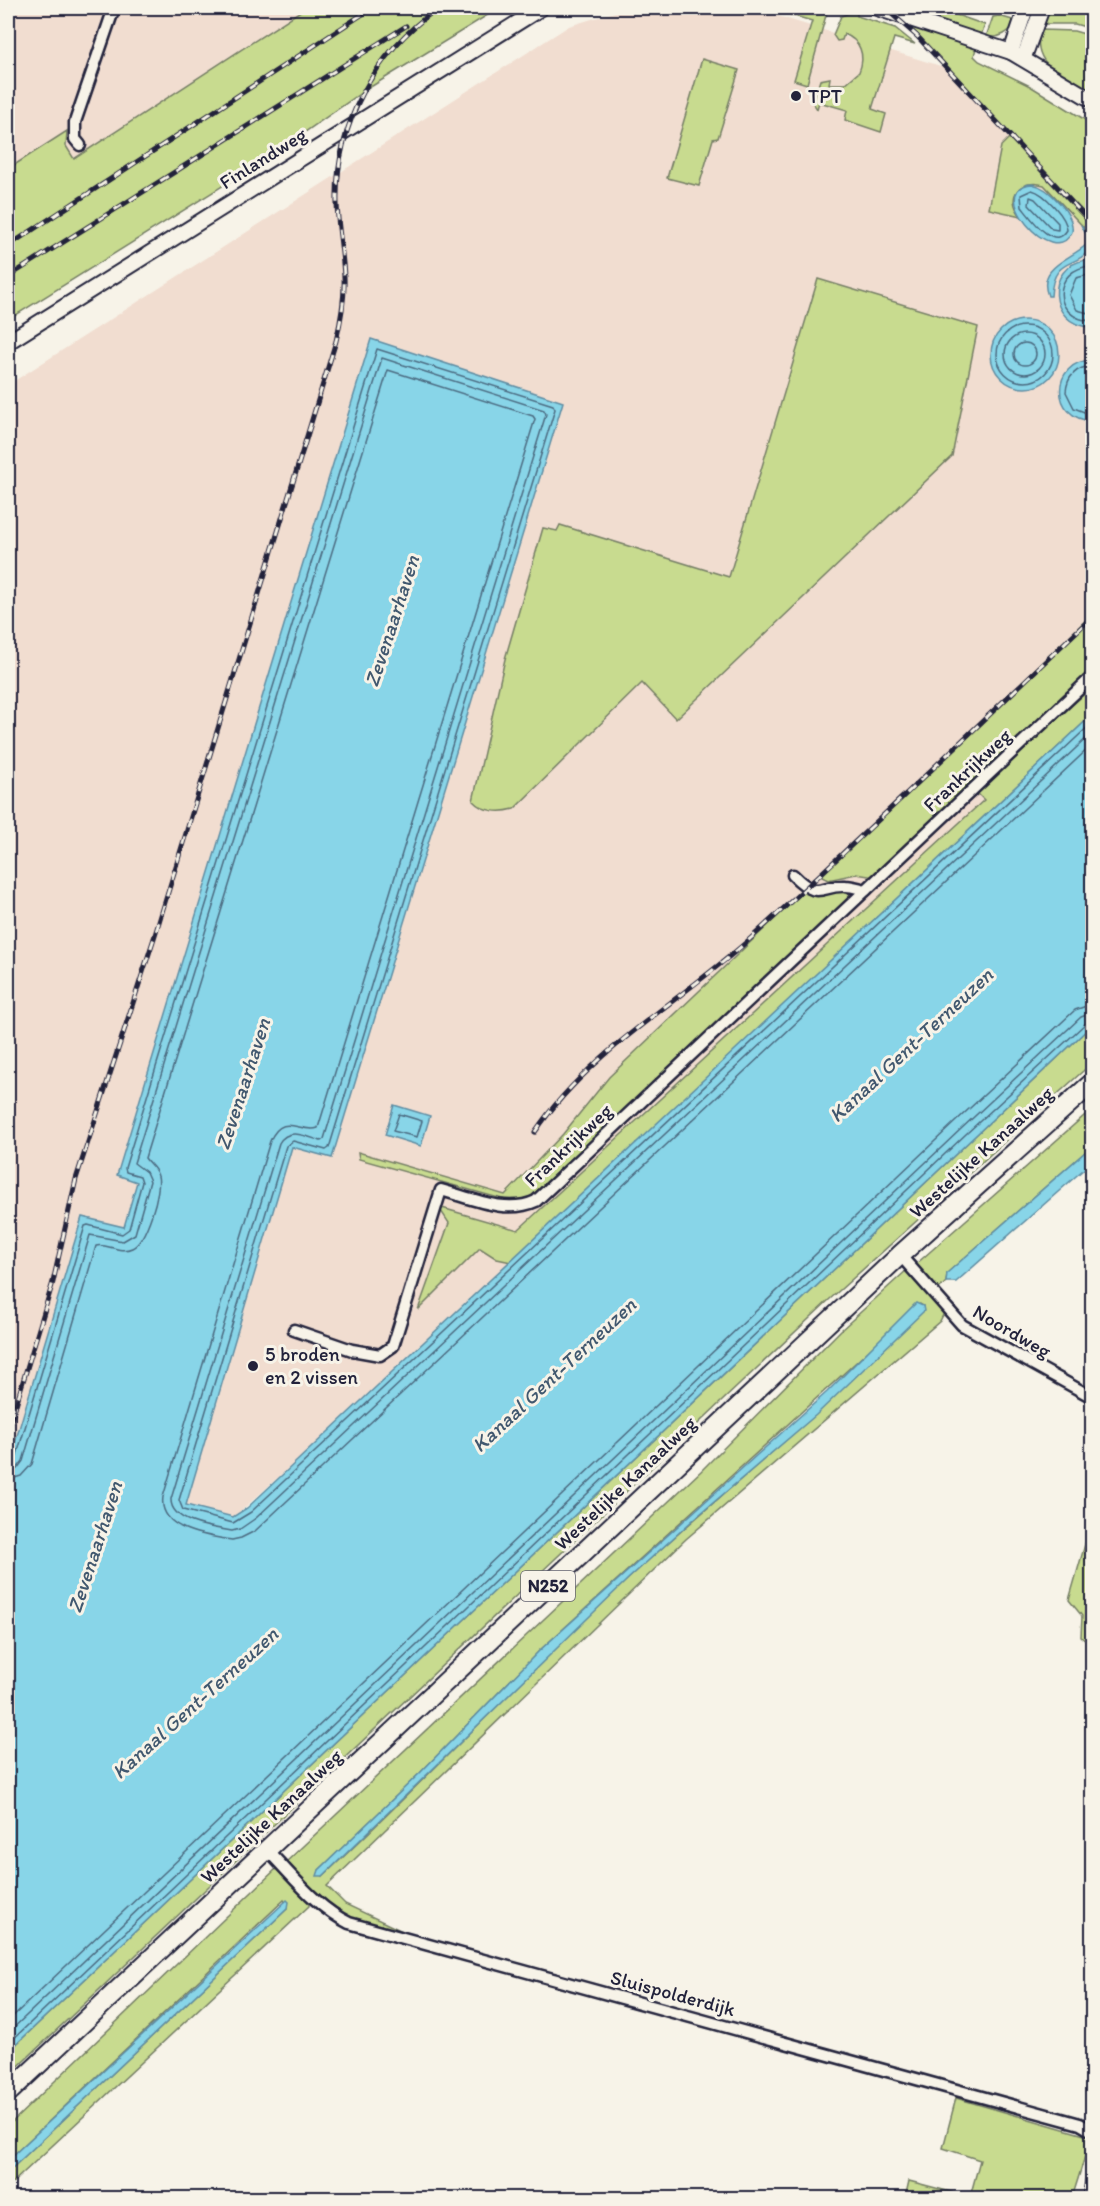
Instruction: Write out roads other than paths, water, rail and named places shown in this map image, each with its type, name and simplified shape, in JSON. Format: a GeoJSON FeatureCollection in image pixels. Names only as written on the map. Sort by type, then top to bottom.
{"type":"FeatureCollection","features":[{"type":"Feature","properties":{"kind":"main road","name":"Westelijke Kanaalweg"},"geometry":{"type":"LineString","coordinates":[[8,2092],[900,1255],[1092,1083]]}},
{"type":"Feature","properties":{"kind":"street"},"geometry":{"type":"LineString","coordinates":[[80,145],[75,139],[75,122],[114,8]]}},
{"type":"Feature","properties":{"kind":"street","name":"Finlandweg"},"geometry":{"type":"LineString","coordinates":[[8,342],[541,8]]}},
{"type":"Feature","properties":{"kind":"street"},"geometry":{"type":"LineString","coordinates":[[877,8],[1018,54],[1092,100]]}},
{"type":"Feature","properties":{"kind":"street"},"geometry":{"type":"LineString","coordinates":[[1018,54],[1026,8]]}},
{"type":"Feature","properties":{"kind":"street"},"geometry":{"type":"LineString","coordinates":[[1018,54],[1042,8]]}},
{"type":"Feature","properties":{"kind":"street","name":"Frankrijkweg"},"geometry":{"type":"LineString","coordinates":[[294,1330],[352,1350],[380,1355],[393,1346],[441,1190],[504,1207],[523,1207],[536,1201],[1092,677]]}},
{"type":"Feature","properties":{"kind":"street"},"geometry":{"type":"LineString","coordinates":[[793,875],[806,886],[817,890],[845,885],[866,890]]}},
{"type":"Feature","properties":{"kind":"street","name":"Noordweg"},"geometry":{"type":"LineString","coordinates":[[900,1255],[962,1325],[1092,1397]]}},
{"type":"Feature","properties":{"kind":"street","name":"Sluispolderdijk"},"geometry":{"type":"LineString","coordinates":[[267,1850],[309,1896],[333,1915],[349,1923],[1080,2124],[1092,2131]]}},
{"type":"Feature","properties":{"kind":"street"},"geometry":{"type":"LineString","coordinates":[[1089,2199],[1092,2181]]}},
{"type":"Feature","properties":{"kind":"water"},"geometry":{"type":"Polygon","coordinates":[[[1032,184],[1046,190],[1065,210],[1072,225],[1072,232],[1063,242],[1051,242],[1038,235],[1019,211],[1015,199],[1019,189],[1032,184]]]}},
{"type":"Feature","properties":{"kind":"water"},"geometry":{"type":"Polygon","coordinates":[[[1081,225],[1092,239],[1091,248],[1079,259],[1061,269],[1053,283],[1051,296],[1048,296],[1047,277],[1051,270],[1087,244],[1088,238],[1081,225]]]}},
{"type":"Feature","properties":{"kind":"water"},"geometry":{"type":"Polygon","coordinates":[[[1092,260],[1090,327],[1076,324],[1066,317],[1059,307],[1056,295],[1063,273],[1072,265],[1092,260]]]}},
{"type":"Feature","properties":{"kind":"water"},"geometry":{"type":"Polygon","coordinates":[[[1025,320],[1038,323],[1049,330],[1056,341],[1059,354],[1056,367],[1049,378],[1038,385],[1025,388],[1012,385],[1001,378],[994,367],[991,354],[994,341],[1001,330],[1012,323],[1025,320]]]}},
{"type":"Feature","properties":{"kind":"water"},"geometry":{"type":"Polygon","coordinates":[[[371,339],[563,402],[332,1158],[292,1147],[186,1505],[233,1517],[247,1508],[1092,715],[1092,1025],[8,2052],[8,1466],[82,1217],[124,1227],[137,1182],[117,1175],[371,339]]]}},
{"type":"Feature","properties":{"kind":"water"},"geometry":{"type":"Polygon","coordinates":[[[1092,360],[1092,421],[1078,418],[1068,411],[1062,401],[1060,390],[1062,379],[1068,370],[1078,363],[1092,360]]]}},
{"type":"Feature","properties":{"kind":"water"},"geometry":{"type":"Polygon","coordinates":[[[394,1105],[430,1116],[421,1146],[385,1135],[394,1105]]]}},
{"type":"Feature","properties":{"kind":"water"},"geometry":{"type":"Polygon","coordinates":[[[1092,1146],[1092,1162],[956,1282],[946,1282],[947,1273],[1092,1146]]]}},
{"type":"Feature","properties":{"kind":"water"},"geometry":{"type":"Polygon","coordinates":[[[916,1303],[923,1306],[924,1311],[816,1415],[628,1579],[323,1876],[317,1876],[319,1870],[420,1773],[539,1651],[827,1392],[916,1303]]]}},
{"type":"Feature","properties":{"kind":"water"},"geometry":{"type":"Polygon","coordinates":[[[287,1900],[288,1908],[8,2172],[8,2160],[287,1900]]]}},
{"type":"Feature","properties":{"kind":"railway"},"geometry":{"type":"LineString","coordinates":[[8,246],[372,8]]}},
{"type":"Feature","properties":{"kind":"railway"},"geometry":{"type":"LineString","coordinates":[[8,1431],[53,1282],[76,1179],[155,935],[336,341],[344,293],[337,204],[338,175],[351,119],[377,69],[395,46],[438,8]]}},
{"type":"Feature","properties":{"kind":"railway"},"geometry":{"type":"LineString","coordinates":[[885,8],[917,36],[1092,224]]}},
{"type":"Feature","properties":{"kind":"railway"},"geometry":{"type":"LineString","coordinates":[[8,277],[406,26]]}},
{"type":"Feature","properties":{"kind":"railway"},"geometry":{"type":"LineString","coordinates":[[535,1132],[557,1103],[608,1052],[751,938],[1092,617]]}},
{"type":"Feature","properties":{"kind":"place","name":"TPT"},"geometry":{"type":"Point","coordinates":[796,96]}},
{"type":"Feature","properties":{"kind":"place","name":"5 broden en 2 vissen"},"geometry":{"type":"Point","coordinates":[253,1366]}},
{"type":"Feature","properties":{"kind":"water label","name":"Zevenaarhaven"},"geometry":{"type":"Point","coordinates":[392,621]}},
{"type":"Feature","properties":{"kind":"water label","name":"Kanaal Gent-Terneuzen"},"geometry":{"type":"Point","coordinates":[911,1045]}},
{"type":"Feature","properties":{"kind":"water label","name":"Zevenaarhaven"},"geometry":{"type":"Point","coordinates":[243,1084]}},
{"type":"Feature","properties":{"kind":"water label","name":"Kanaal Gent-Terneuzen"},"geometry":{"type":"Point","coordinates":[554,1375]}},
{"type":"Feature","properties":{"kind":"water label","name":"Zevenaarhaven"},"geometry":{"type":"Point","coordinates":[95,1547]}},
{"type":"Feature","properties":{"kind":"water label","name":"Kanaal Gent-Terneuzen"},"geometry":{"type":"Point","coordinates":[195,1703]}}]}
